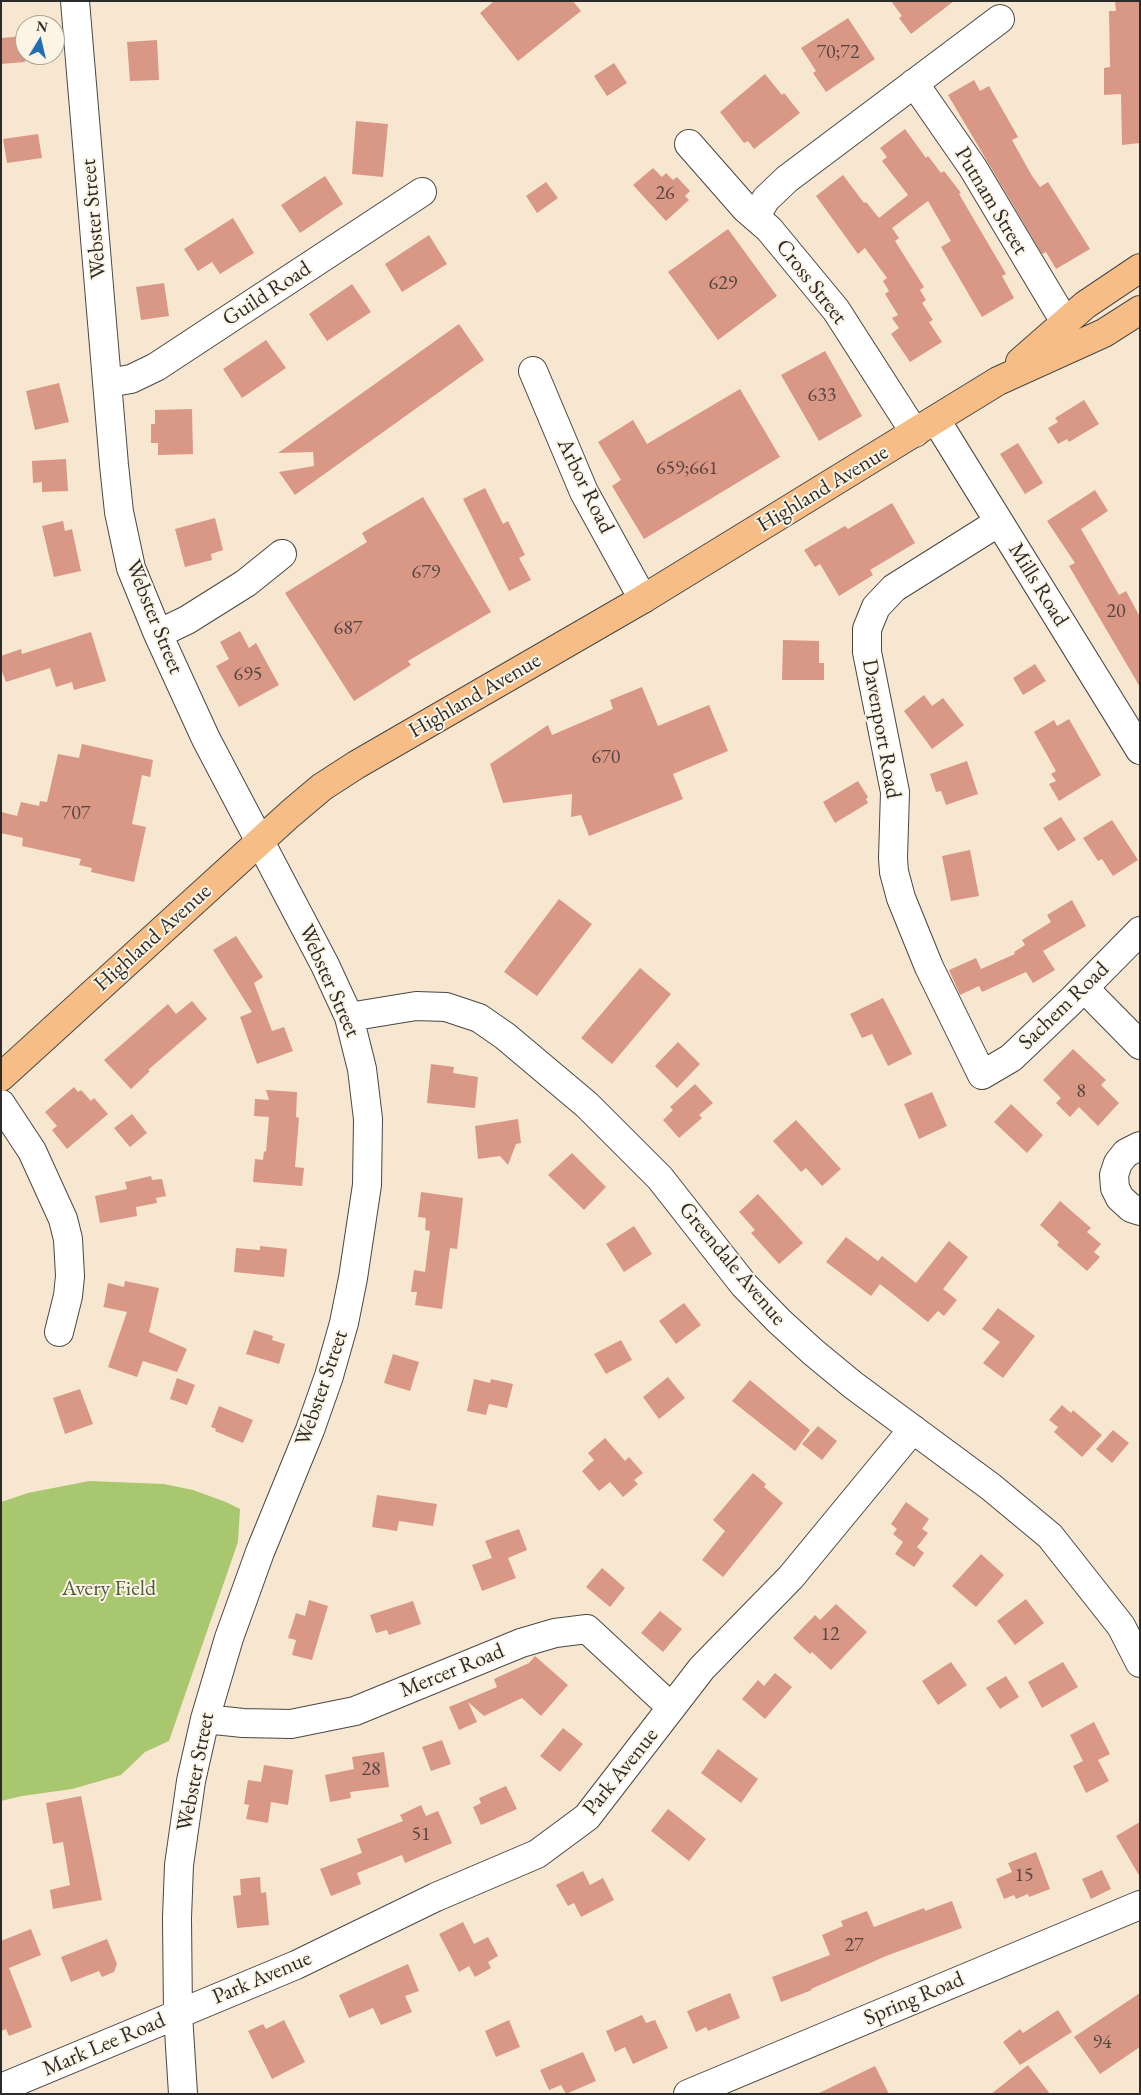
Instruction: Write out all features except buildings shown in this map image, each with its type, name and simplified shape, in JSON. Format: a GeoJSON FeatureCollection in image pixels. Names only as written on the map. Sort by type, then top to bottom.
{"type":"FeatureCollection","features":[{"type":"Feature","properties":{"kind":"main road","name":"Highland Avenue"},"geometry":{"type":"LineString","coordinates":[[998,381],[1085,305],[1137,275]]}},
{"type":"Feature","properties":{"kind":"main road","name":"Highland Avenue"},"geometry":{"type":"LineString","coordinates":[[1,1077],[308,797],[345,772],[643,598],[998,381],[1104,332],[1140,310]]}},
{"type":"Feature","properties":{"kind":"street","name":"Webster Street"},"geometry":{"type":"LineString","coordinates":[[76,1],[115,473],[123,533],[131,568],[158,634],[206,739],[325,965],[350,1018],[362,1069],[368,1120],[367,1185],[351,1287],[329,1376],[310,1430],[245,1592],[205,1719],[191,1781],[179,1865],[177,1918],[178,2014],[183,2094]]}},
{"type":"Feature","properties":{"kind":"street"},"geometry":{"type":"LineString","coordinates":[[755,217],[766,199],[786,179],[1000,19]]}},
{"type":"Feature","properties":{"kind":"street","name":"Putnam Street"},"geometry":{"type":"LineString","coordinates":[[914,83],[973,168],[1065,322]]}},
{"type":"Feature","properties":{"kind":"street","name":"Cross Street"},"geometry":{"type":"LineString","coordinates":[[689,144],[742,205],[769,229],[836,310],[925,427]]}},
{"type":"Feature","properties":{"kind":"street","name":"Guild Road"},"geometry":{"type":"LineString","coordinates":[[107,383],[131,378],[156,367],[422,192]]}},
{"type":"Feature","properties":{"kind":"street","name":"Arbor Road"},"geometry":{"type":"LineString","coordinates":[[533,371],[584,492],[643,598]]}},
{"type":"Feature","properties":{"kind":"street","name":"Mills Road"},"geometry":{"type":"LineString","coordinates":[[925,427],[999,522],[1140,750]]}},
{"type":"Feature","properties":{"kind":"street","name":"Davenport Road"},"geometry":{"type":"LineString","coordinates":[[982,1075],[929,967],[897,885],[893,858],[895,792],[866,641],[867,629],[876,607],[894,588],[999,522]]}},
{"type":"Feature","properties":{"kind":"street"},"geometry":{"type":"LineString","coordinates":[[158,634],[187,620],[246,583],[282,554]]}},
{"type":"Feature","properties":{"kind":"street","name":"Sachem Road"},"geometry":{"type":"LineString","coordinates":[[982,1075],[1011,1058],[1140,931]]}},
{"type":"Feature","properties":{"kind":"street"},"geometry":{"type":"LineString","coordinates":[[1084,988],[1140,1045]]}},
{"type":"Feature","properties":{"kind":"street","name":"Greendale Avenue"},"geometry":{"type":"LineString","coordinates":[[350,1018],[416,1006],[446,1007],[479,1018],[504,1036],[593,1111],[660,1178],[744,1285],[779,1321],[813,1352],[991,1487],[1050,1536],[1121,1626],[1140,1663]]}},
{"type":"Feature","properties":{"kind":"street"},"geometry":{"type":"LineString","coordinates":[[1,1104],[32,1151],[63,1219],[68,1239],[70,1276],[59,1332]]}},
{"type":"Feature","properties":{"kind":"street"},"geometry":{"type":"LineString","coordinates":[[1140,1146],[1126,1154],[1118,1163],[1114,1175],[1115,1188],[1120,1198],[1131,1208],[1140,1210]]}},
{"type":"Feature","properties":{"kind":"street","name":"Park Avenue"},"geometry":{"type":"LineString","coordinates":[[178,2014],[296,1965],[436,1898],[537,1854],[587,1817],[643,1748],[671,1707],[702,1668],[791,1577],[913,1429]]}},
{"type":"Feature","properties":{"kind":"street","name":"Mercer Road"},"geometry":{"type":"LineString","coordinates":[[205,1719],[243,1723],[291,1724],[354,1710],[521,1643],[555,1633],[587,1629],[671,1707]]}},
{"type":"Feature","properties":{"kind":"street","name":"Spring Road"},"geometry":{"type":"LineString","coordinates":[[688,2094],[1140,1905]]}},
{"type":"Feature","properties":{"kind":"street","name":"Mark Lee Road"},"geometry":{"type":"LineString","coordinates":[[1,2088],[178,2014]]}},
{"type":"Feature","properties":{"kind":"green space","name":"Avery Field"},"geometry":{"type":"Polygon","coordinates":[[[89,1481],[164,1484],[193,1490],[226,1502],[240,1509],[238,1542],[169,1741],[145,1752],[121,1775],[72,1789],[1,1801],[1,1502],[28,1493],[89,1481]]]}}]}
